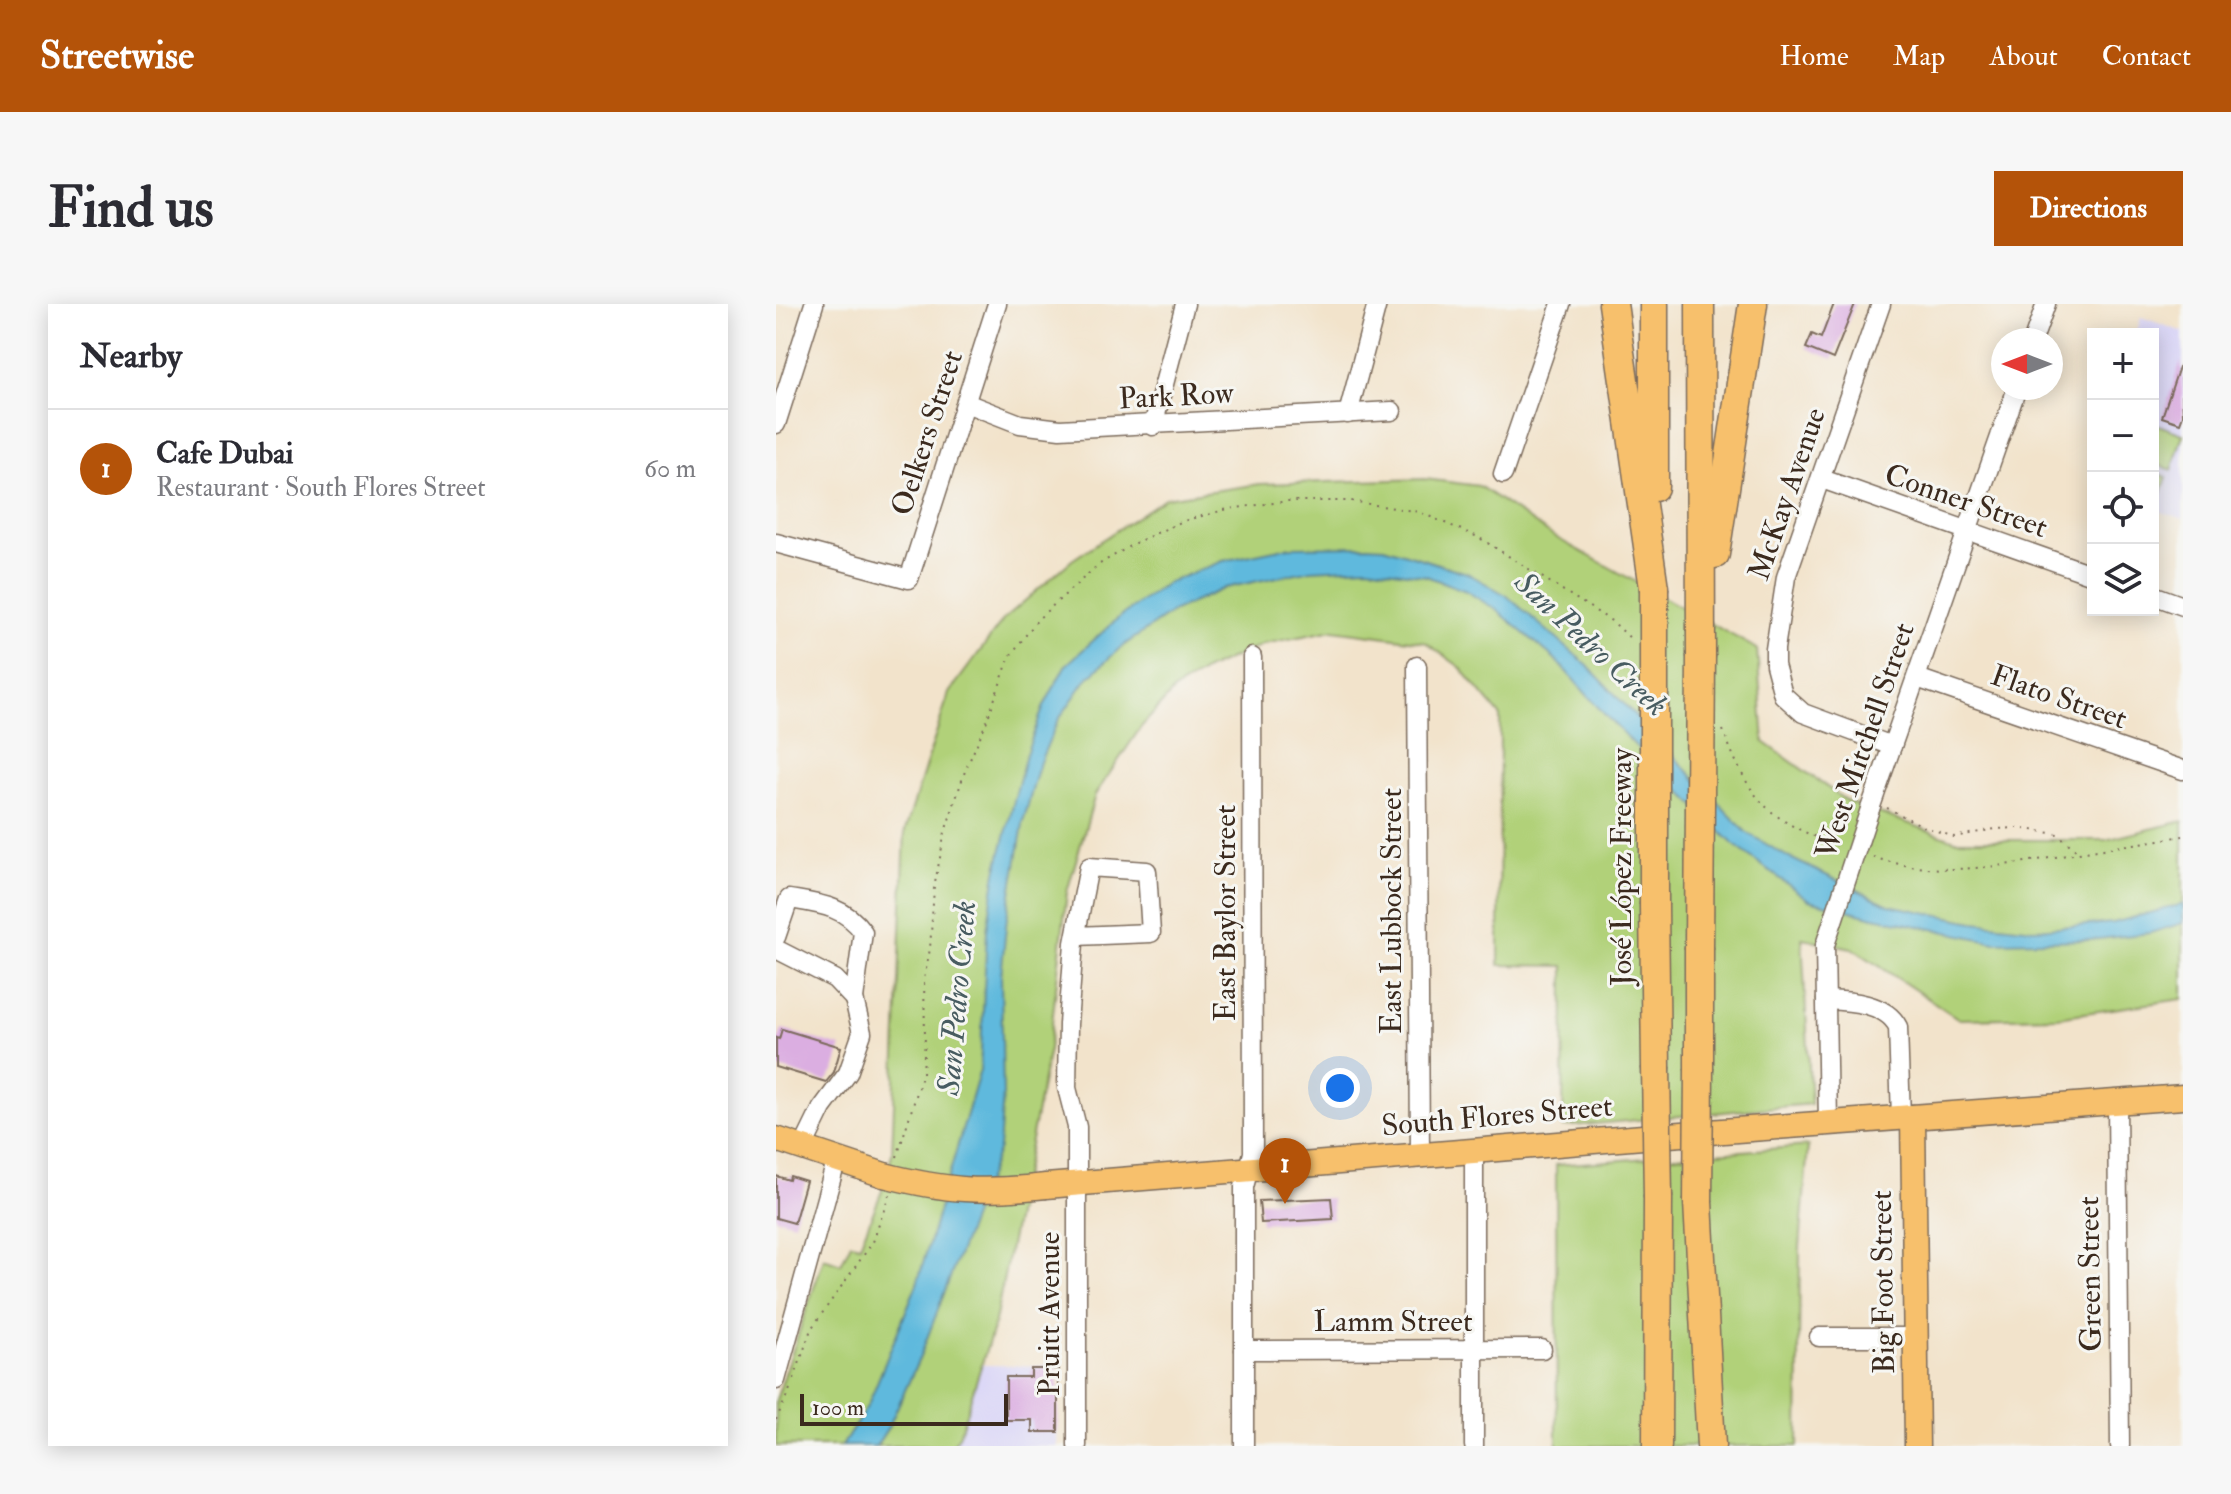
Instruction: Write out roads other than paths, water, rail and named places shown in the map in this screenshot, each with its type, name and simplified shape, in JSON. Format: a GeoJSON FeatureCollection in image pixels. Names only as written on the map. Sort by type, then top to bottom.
{"type":"FeatureCollection","features":[{"type":"Feature","properties":{"kind":"highway"},"geometry":{"type":"LineString","coordinates":[[1613,304],[1654,588]]}},
{"type":"Feature","properties":{"kind":"highway","name":"José López Freeway"},"geometry":{"type":"LineString","coordinates":[[1654,304],[1656,1382]]}},
{"type":"Feature","properties":{"kind":"highway"},"geometry":{"type":"LineString","coordinates":[[1695,1446],[1702,648],[1700,304]]}},
{"type":"Feature","properties":{"kind":"highway"},"geometry":{"type":"LineString","coordinates":[[1702,648],[1753,304]]}},
{"type":"Feature","properties":{"kind":"highway"},"geometry":{"type":"LineString","coordinates":[[1698,1202],[1711,1446]]}},
{"type":"Feature","properties":{"kind":"highway"},"geometry":{"type":"LineString","coordinates":[[1650,1446],[1656,1382]]}},
{"type":"Feature","properties":{"kind":"highway"},"geometry":{"type":"LineString","coordinates":[[1656,1382],[1657,1446]]}},
{"type":"Feature","properties":{"kind":"main road","name":"South Flores Street"},"geometry":{"type":"LineString","coordinates":[[776,1139],[931,1187],[992,1191],[1077,1181],[2183,1097]]}},
{"type":"Feature","properties":{"kind":"main road","name":"Big Foot Street"},"geometry":{"type":"LineString","coordinates":[[1907,1117],[1917,1337],[1917,1446]]}},
{"type":"Feature","properties":{"kind":"street"},"geometry":{"type":"LineString","coordinates":[[776,424],[814,304]]}},
{"type":"Feature","properties":{"kind":"street","name":"Oelkers Street"},"geometry":{"type":"LineString","coordinates":[[776,543],[909,579],[997,304]]}},
{"type":"Feature","properties":{"kind":"street"},"geometry":{"type":"LineString","coordinates":[[1153,426],[1185,304]]}},
{"type":"Feature","properties":{"kind":"street"},"geometry":{"type":"LineString","coordinates":[[1348,414],[1377,304]]}},
{"type":"Feature","properties":{"kind":"street"},"geometry":{"type":"LineString","coordinates":[[1503,474],[1561,304]]}},
{"type":"Feature","properties":{"kind":"street","name":"McKay Avenue"},"geometry":{"type":"LineString","coordinates":[[1881,304],[1781,594],[1775,665],[1783,695],[1803,713],[1892,746]]}},
{"type":"Feature","properties":{"kind":"street"},"geometry":{"type":"LineString","coordinates":[[2037,328],[2046,304]]}},
{"type":"Feature","properties":{"kind":"street","name":"West Mitchell Street"},"geometry":{"type":"LineString","coordinates":[[1828,1123],[1825,945],[1878,808],[1892,746],[2013,400]]}},
{"type":"Feature","properties":{"kind":"street","name":"Park Row"},"geometry":{"type":"LineString","coordinates":[[966,403],[1034,427],[1060,429],[1392,411]]}},
{"type":"Feature","properties":{"kind":"street","name":"Conner Street"},"geometry":{"type":"LineString","coordinates":[[1822,479],[2087,573]]}},
{"type":"Feature","properties":{"kind":"street"},"geometry":{"type":"LineString","coordinates":[[2159,597],[2183,606]]}},
{"type":"Feature","properties":{"kind":"street","name":"East Baylor Street"},"geometry":{"type":"LineString","coordinates":[[1244,1446],[1244,1187],[1253,1153],[1252,657]]}},
{"type":"Feature","properties":{"kind":"street","name":"East Lubbock Street"},"geometry":{"type":"LineString","coordinates":[[1417,666],[1420,1155]]}},
{"type":"Feature","properties":{"kind":"street","name":"Flato Street"},"geometry":{"type":"LineString","coordinates":[[1917,678],[2183,770]]}},
{"type":"Feature","properties":{"kind":"street","name":"Pruitt Avenue"},"geometry":{"type":"LineString","coordinates":[[1076,936],[1151,933],[1147,871],[1089,867],[1076,936],[1068,1024],[1067,1088],[1077,1127],[1077,1446]]}},
{"type":"Feature","properties":{"kind":"street"},"geometry":{"type":"LineString","coordinates":[[776,937],[789,899],[825,905],[853,917],[863,932],[854,999],[862,1033],[848,1073],[822,1108],[803,1147]]}},
{"type":"Feature","properties":{"kind":"street"},"geometry":{"type":"LineString","coordinates":[[776,949],[835,979],[854,999]]}},
{"type":"Feature","properties":{"kind":"street"},"geometry":{"type":"LineString","coordinates":[[1826,1000],[1881,1010],[1896,1022],[1907,1117]]}},
{"type":"Feature","properties":{"kind":"street","name":"Green Street"},"geometry":{"type":"LineString","coordinates":[[2117,1102],[2120,1446]]}},
{"type":"Feature","properties":{"kind":"street"},"geometry":{"type":"LineString","coordinates":[[1474,1151],[1474,1446]]}},
{"type":"Feature","properties":{"kind":"street"},"geometry":{"type":"LineString","coordinates":[[776,1380],[837,1158]]}},
{"type":"Feature","properties":{"kind":"street"},"geometry":{"type":"LineString","coordinates":[[1819,1337],[1917,1337]]}},
{"type":"Feature","properties":{"kind":"street","name":"Lamm Street"},"geometry":{"type":"LineString","coordinates":[[1244,1350],[1542,1349]]}},
{"type":"Feature","properties":{"kind":"water"},"geometry":{"type":"Polygon","coordinates":[[[1289,547],[1384,547],[1467,573],[1506,595],[1587,665],[1746,832],[1788,857],[1889,905],[1974,922],[2034,929],[2113,923],[2183,904],[2183,923],[2150,933],[2090,940],[1995,942],[1809,900],[1733,844],[1606,716],[1555,659],[1498,611],[1466,591],[1426,576],[1368,567],[1311,570],[1225,588],[1174,611],[1120,648],[1086,680],[1057,722],[1040,762],[1024,819],[1007,917],[1001,976],[1003,1095],[999,1148],[920,1357],[889,1426],[876,1446],[842,1446],[868,1405],[917,1284],[980,1070],[987,930],[996,872],[1026,754],[1044,706],[1065,666],[1117,619],[1167,583],[1223,561],[1289,547]]]}},
{"type":"Feature","properties":{"kind":"place","name":"Cafe Dubai"},"geometry":{"type":"Point","coordinates":[1285,1204]}},
{"type":"Feature","properties":{"kind":"water label","name":"San Pedro Creek"},"geometry":{"type":"Point","coordinates":[1591,644]}},
{"type":"Feature","properties":{"kind":"water label","name":"San Pedro Creek"},"geometry":{"type":"Point","coordinates":[957,998]}}]}
